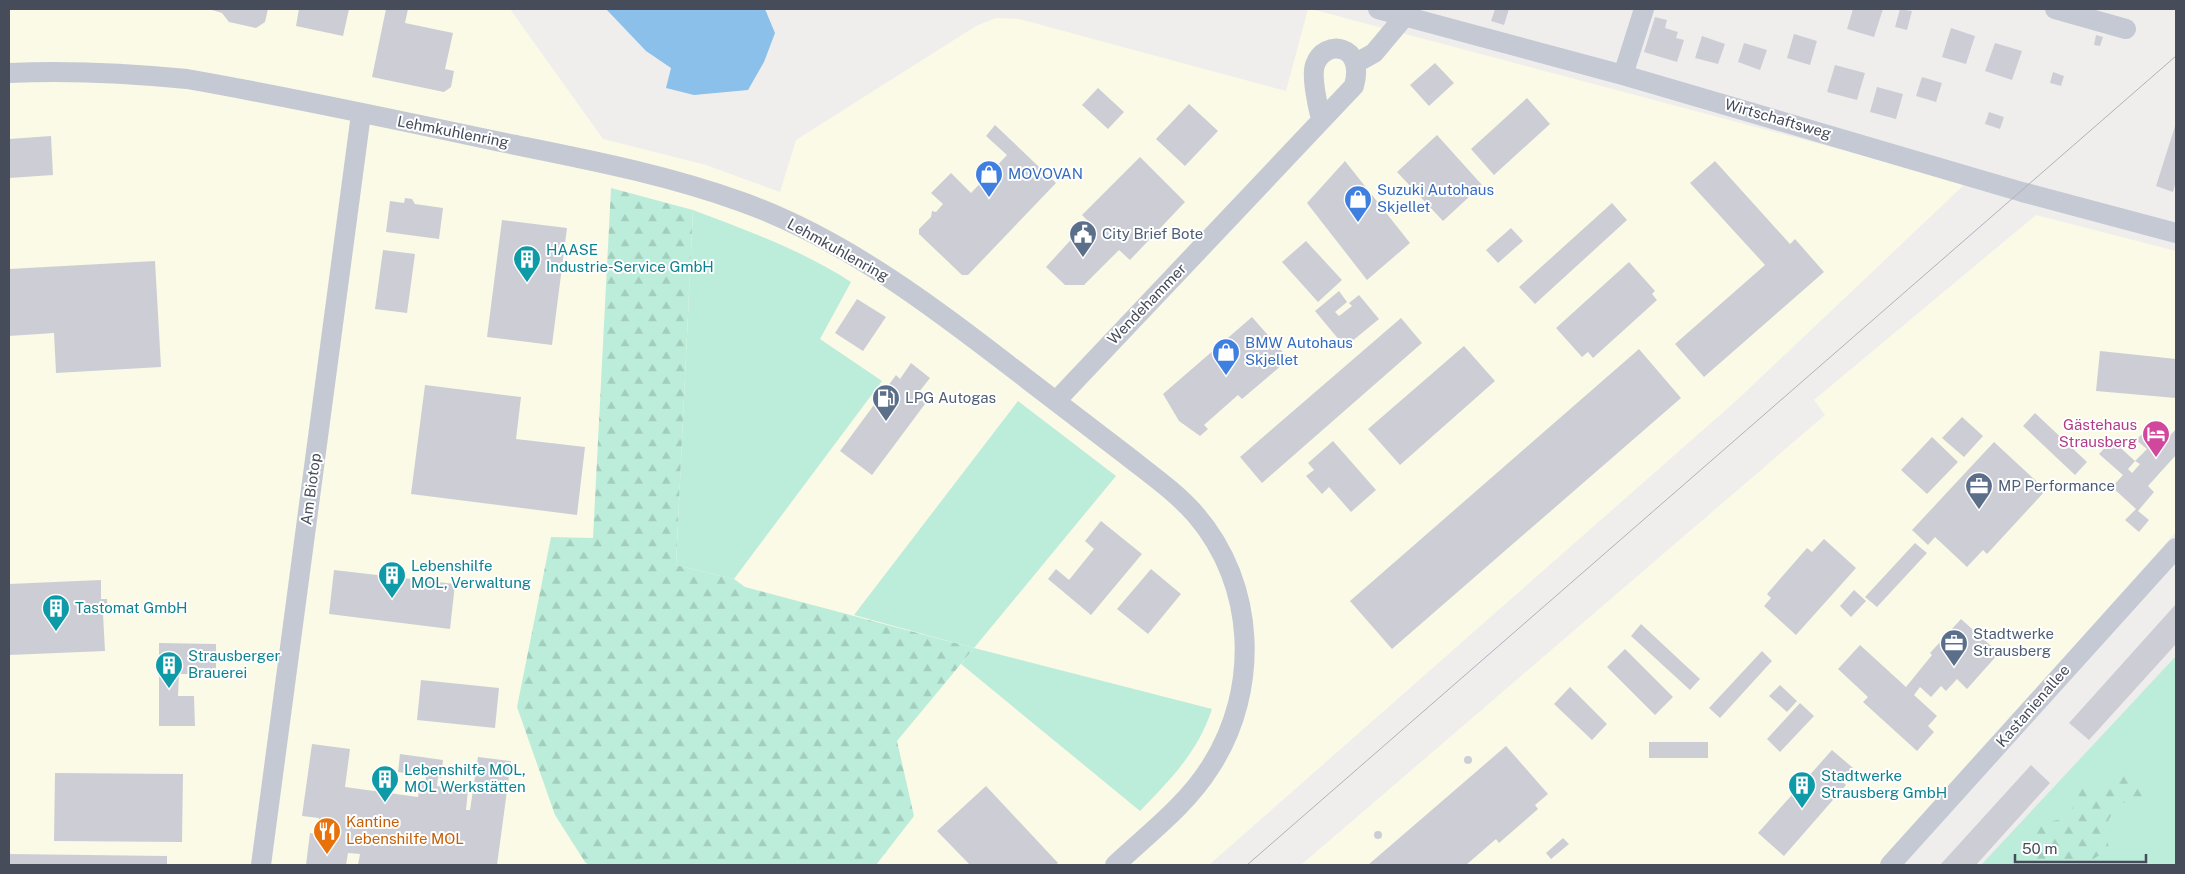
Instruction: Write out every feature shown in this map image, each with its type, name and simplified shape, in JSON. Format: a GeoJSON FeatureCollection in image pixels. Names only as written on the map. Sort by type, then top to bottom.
{"type":"FeatureCollection","features":[{"type":"Feature","properties":{"kind":"street","name":"Wirtschaftsweg"},"geometry":{"type":"LineString","coordinates":[[1378,9],[1623,74],[2022,192],[2176,233]]}},
{"type":"Feature","properties":{"kind":"street"},"geometry":{"type":"LineString","coordinates":[[1623,74],[1644,9]]}},
{"type":"Feature","properties":{"kind":"street"},"geometry":{"type":"LineString","coordinates":[[2055,9],[2126,29]]}},
{"type":"Feature","properties":{"kind":"street"},"geometry":{"type":"LineString","coordinates":[[1321,120],[1314,67],[1319,56],[1329,50],[1342,49],[1350,54],[1356,63],[1374,53],[1405,16]]}},
{"type":"Feature","properties":{"kind":"street","name":"Wendehammer"},"geometry":{"type":"LineString","coordinates":[[1056,401],[1354,86],[1357,74],[1356,63]]}},
{"type":"Feature","properties":{"kind":"street","name":"Lehmkuhlenring"},"geometry":{"type":"LineString","coordinates":[[9,73],[115,72],[187,79],[614,165],[705,189],[748,204],[825,240],[889,278],[1056,401],[1151,475],[1196,515],[1226,561],[1235,585],[1244,626],[1246,654],[1244,680],[1225,743],[1210,768],[1180,805],[1115,865]]}},
{"type":"Feature","properties":{"kind":"street","name":"Am Biotop"},"geometry":{"type":"LineString","coordinates":[[261,865],[361,114]]}},
{"type":"Feature","properties":{"kind":"street","name":"Kastanienallee"},"geometry":{"type":"LineString","coordinates":[[1890,865],[2176,548]]}},
{"type":"Feature","properties":{"kind":"shaded area"},"geometry":{"type":"Polygon","coordinates":[[[9,9],[510,9],[603,139],[706,165],[780,192],[796,140],[976,26],[996,18],[1019,19],[1286,91],[1308,9],[1311,9],[1966,183],[1737,400],[1209,865],[9,865],[9,9]]]}},
{"type":"Feature","properties":{"kind":"shaded area"},"geometry":{"type":"Polygon","coordinates":[[[2036,215],[2176,251],[2176,532],[1878,865],[1301,865],[1825,415],[1814,400],[2036,215]]]}},
{"type":"Feature","properties":{"kind":"green space"},"geometry":{"type":"Polygon","coordinates":[[[611,188],[693,210],[676,565],[734,579],[745,587],[974,648],[897,741],[914,816],[876,865],[589,865],[585,862],[555,815],[517,707],[551,537],[593,538],[611,188]]]}},
{"type":"Feature","properties":{"kind":"green space"},"geometry":{"type":"Polygon","coordinates":[[[693,210],[794,251],[851,282],[820,339],[882,381],[734,579],[676,565],[693,210]]]}},
{"type":"Feature","properties":{"kind":"green space"},"geometry":{"type":"Polygon","coordinates":[[[1018,401],[1116,476],[974,648],[854,615],[1018,401]]]}},
{"type":"Feature","properties":{"kind":"green space"},"geometry":{"type":"Polygon","coordinates":[[[974,648],[1212,709],[1191,752],[1140,811],[961,664],[974,648]]]}},
{"type":"Feature","properties":{"kind":"green space"},"geometry":{"type":"Polygon","coordinates":[[[2176,656],[2176,865],[1981,865],[2176,656]]]}},
{"type":"Feature","properties":{"kind":"green space"},"geometry":{"type":"Polygon","coordinates":[[[2121,765],[2146,782],[2146,799],[2117,804],[2105,827],[2109,849],[2084,865],[2023,865],[2021,850],[2032,842],[2041,823],[2069,818],[2079,784],[2110,785],[2121,765]]]}},
{"type":"Feature","properties":{"kind":"water"},"geometry":{"type":"Polygon","coordinates":[[[606,9],[765,9],[775,33],[764,62],[748,90],[694,95],[666,88],[671,68],[646,51],[606,9]]]}},
{"type":"Feature","properties":{"kind":"building"},"geometry":{"type":"Polygon","coordinates":[[[209,9],[268,9],[265,22],[256,28],[229,22],[222,13],[209,9]]]}},
{"type":"Feature","properties":{"kind":"building"},"geometry":{"type":"Polygon","coordinates":[[[299,9],[349,9],[343,36],[296,26],[299,9]]]}},
{"type":"Feature","properties":{"kind":"building"},"geometry":{"type":"Polygon","coordinates":[[[386,9],[408,9],[405,23],[453,33],[445,69],[454,71],[451,87],[444,92],[372,77],[386,9]]]}},
{"type":"Feature","properties":{"kind":"building"},"geometry":{"type":"Polygon","coordinates":[[[1495,9],[1509,9],[1504,25],[1491,21],[1495,9]]]}},
{"type":"Feature","properties":{"kind":"building"},"geometry":{"type":"Polygon","coordinates":[[[1853,9],[1883,9],[1874,37],[1847,29],[1853,9]]]}},
{"type":"Feature","properties":{"kind":"building"},"geometry":{"type":"Polygon","coordinates":[[[1900,9],[1912,11],[1907,30],[1895,27],[1900,9]]]}},
{"type":"Feature","properties":{"kind":"building"},"geometry":{"type":"Polygon","coordinates":[[[1655,17],[1667,20],[1665,28],[1678,32],[1676,38],[1684,40],[1677,62],[1644,52],[1655,17]]]}},
{"type":"Feature","properties":{"kind":"building"},"geometry":{"type":"Polygon","coordinates":[[[1951,28],[1975,36],[1966,64],[1942,57],[1951,28]]]}},
{"type":"Feature","properties":{"kind":"building"},"geometry":{"type":"Polygon","coordinates":[[[1794,34],[1817,41],[1810,65],[1787,58],[1794,34]]]}},
{"type":"Feature","properties":{"kind":"building"},"geometry":{"type":"Polygon","coordinates":[[[2096,35],[2103,37],[2100,46],[2094,45],[2096,35]]]}},
{"type":"Feature","properties":{"kind":"building"},"geometry":{"type":"Polygon","coordinates":[[[1702,36],[1725,44],[1718,64],[1695,58],[1702,36]]]}},
{"type":"Feature","properties":{"kind":"building"},"geometry":{"type":"Polygon","coordinates":[[[1744,43],[1767,50],[1760,70],[1738,62],[1744,43]]]}},
{"type":"Feature","properties":{"kind":"building"},"geometry":{"type":"Polygon","coordinates":[[[1995,43],[2022,51],[2012,80],[1985,71],[1995,43]]]}},
{"type":"Feature","properties":{"kind":"building"},"geometry":{"type":"Polygon","coordinates":[[[1435,63],[1454,83],[1429,106],[1410,85],[1435,63]]]}},
{"type":"Feature","properties":{"kind":"building"},"geometry":{"type":"Polygon","coordinates":[[[1835,65],[1865,73],[1857,100],[1827,92],[1835,65]]]}},
{"type":"Feature","properties":{"kind":"building"},"geometry":{"type":"Polygon","coordinates":[[[2053,72],[2064,76],[2061,86],[2050,83],[2053,72]]]}},
{"type":"Feature","properties":{"kind":"building"},"geometry":{"type":"Polygon","coordinates":[[[1922,77],[1942,83],[1936,102],[1916,96],[1922,77]]]}},
{"type":"Feature","properties":{"kind":"building"},"geometry":{"type":"Polygon","coordinates":[[[1877,87],[1903,94],[1896,119],[1870,112],[1877,87]]]}},
{"type":"Feature","properties":{"kind":"building"},"geometry":{"type":"Polygon","coordinates":[[[1098,88],[1124,112],[1108,129],[1082,105],[1098,88]]]}},
{"type":"Feature","properties":{"kind":"building"},"geometry":{"type":"Polygon","coordinates":[[[1527,98],[1550,124],[1494,175],[1471,149],[1527,98]]]}},
{"type":"Feature","properties":{"kind":"building"},"geometry":{"type":"Polygon","coordinates":[[[1189,104],[1218,131],[1185,166],[1156,139],[1189,104]]]}},
{"type":"Feature","properties":{"kind":"building"},"geometry":{"type":"Polygon","coordinates":[[[1989,112],[2004,117],[2000,129],[1985,124],[1989,112]]]}},
{"type":"Feature","properties":{"kind":"building"},"geometry":{"type":"Polygon","coordinates":[[[2176,123],[2176,181],[2173,192],[2156,186],[2176,123]]]}},
{"type":"Feature","properties":{"kind":"building","name":"MOVOVAN"},"geometry":{"type":"Polygon","coordinates":[[[995,125],[1056,183],[968,275],[962,275],[919,234],[919,229],[931,217],[932,211],[936,212],[943,204],[931,193],[951,173],[971,193],[1007,155],[986,136],[995,125]]]}},
{"type":"Feature","properties":{"kind":"building"},"geometry":{"type":"Polygon","coordinates":[[[1437,135],[1482,185],[1443,221],[1397,172],[1437,135]]]}},
{"type":"Feature","properties":{"kind":"building"},"geometry":{"type":"Polygon","coordinates":[[[51,136],[53,175],[9,178],[9,139],[51,136]]]}},
{"type":"Feature","properties":{"kind":"building"},"geometry":{"type":"Polygon","coordinates":[[[1140,157],[1185,202],[1130,260],[1119,250],[1084,285],[1065,285],[1046,267],[1088,221],[1082,215],[1140,157]]]}},
{"type":"Feature","properties":{"kind":"building","name":"Suzuki Autohaus Skjellet"},"geometry":{"type":"Polygon","coordinates":[[[1345,161],[1410,243],[1367,280],[1307,203],[1345,161]]]}},
{"type":"Feature","properties":{"kind":"building"},"geometry":{"type":"Polygon","coordinates":[[[1715,161],[1790,244],[1795,239],[1824,272],[1704,377],[1675,344],[1765,265],[1690,183],[1715,161]]]}},
{"type":"Feature","properties":{"kind":"building"},"geometry":{"type":"Polygon","coordinates":[[[405,198],[412,199],[415,204],[443,208],[439,239],[386,232],[390,201],[404,203],[405,198]]]}},
{"type":"Feature","properties":{"kind":"building"},"geometry":{"type":"Polygon","coordinates":[[[1612,203],[1627,220],[1535,304],[1519,287],[1612,203]]]}},
{"type":"Feature","properties":{"kind":"building","name":"HAASE Industrie-Service GmbH"},"geometry":{"type":"Polygon","coordinates":[[[502,220],[567,228],[552,345],[487,337],[502,220]]]}},
{"type":"Feature","properties":{"kind":"building"},"geometry":{"type":"Polygon","coordinates":[[[1511,228],[1523,241],[1498,263],[1486,250],[1511,228]]]}},
{"type":"Feature","properties":{"kind":"building"},"geometry":{"type":"Polygon","coordinates":[[[1306,241],[1342,280],[1318,302],[1282,262],[1306,241]]]}},
{"type":"Feature","properties":{"kind":"building"},"geometry":{"type":"Polygon","coordinates":[[[383,250],[415,254],[407,313],[375,309],[383,250]]]}},
{"type":"Feature","properties":{"kind":"building"},"geometry":{"type":"Polygon","coordinates":[[[155,261],[161,367],[56,373],[54,333],[9,336],[9,269],[155,261]]]}},
{"type":"Feature","properties":{"kind":"building"},"geometry":{"type":"Polygon","coordinates":[[[1629,262],[1655,291],[1652,294],[1657,300],[1593,358],[1588,352],[1582,357],[1556,328],[1629,262]]]}},
{"type":"Feature","properties":{"kind":"building"},"geometry":{"type":"Polygon","coordinates":[[[1339,291],[1347,302],[1335,312],[1339,316],[1352,306],[1349,303],[1359,295],[1379,319],[1345,347],[1315,311],[1339,291]]]}},
{"type":"Feature","properties":{"kind":"building"},"geometry":{"type":"Polygon","coordinates":[[[857,299],[886,317],[863,351],[835,333],[857,299]]]}},
{"type":"Feature","properties":{"kind":"building","name":"BMW Autohaus Skjellet"},"geometry":{"type":"Polygon","coordinates":[[[1252,317],[1289,359],[1242,399],[1238,395],[1204,425],[1208,429],[1200,436],[1179,421],[1163,394],[1252,317]]]}},
{"type":"Feature","properties":{"kind":"building"},"geometry":{"type":"Polygon","coordinates":[[[1401,318],[1422,343],[1262,483],[1240,457],[1401,318]]]}},
{"type":"Feature","properties":{"kind":"building"},"geometry":{"type":"Polygon","coordinates":[[[1464,346],[1495,381],[1400,465],[1368,429],[1464,346]]]}},
{"type":"Feature","properties":{"kind":"building"},"geometry":{"type":"Polygon","coordinates":[[[1639,349],[1681,398],[1392,649],[1350,601],[1639,349]]]}},
{"type":"Feature","properties":{"kind":"building"},"geometry":{"type":"Polygon","coordinates":[[[2100,351],[2176,359],[2176,398],[2096,391],[2100,351]]]}},
{"type":"Feature","properties":{"kind":"building","name":"LPG Autogas"},"geometry":{"type":"Polygon","coordinates":[[[911,363],[930,378],[919,392],[928,400],[872,475],[840,451],[896,375],[900,379],[911,363]]]}},
{"type":"Feature","properties":{"kind":"building"},"geometry":{"type":"Polygon","coordinates":[[[425,385],[521,397],[516,439],[585,447],[577,515],[411,494],[425,385]]]}},
{"type":"Feature","properties":{"kind":"building"},"geometry":{"type":"Polygon","coordinates":[[[2035,413],[2087,462],[2075,475],[2023,426],[2035,413]]]}},
{"type":"Feature","properties":{"kind":"building"},"geometry":{"type":"Polygon","coordinates":[[[1962,417],[1983,436],[1964,457],[1942,438],[1962,417]]]}},
{"type":"Feature","properties":{"kind":"building"},"geometry":{"type":"Polygon","coordinates":[[[2147,429],[2163,443],[2176,429],[2176,455],[2148,486],[2154,492],[2138,511],[2149,520],[2139,532],[2125,520],[2136,509],[2112,487],[2123,475],[2099,454],[2112,440],[2135,461],[2147,449],[2136,440],[2147,429]],[[2135,461],[2128,469],[2132,473],[2140,464],[2135,461]]]}},
{"type":"Feature","properties":{"kind":"building"},"geometry":{"type":"Polygon","coordinates":[[[1932,437],[1958,462],[1927,494],[1901,470],[1932,437]]]}},
{"type":"Feature","properties":{"kind":"building"},"geometry":{"type":"Polygon","coordinates":[[[1333,441],[1376,490],[1351,512],[1329,487],[1322,494],[1306,476],[1314,470],[1308,463],[1333,441]]]}},
{"type":"Feature","properties":{"kind":"building","name":"MP Performance"},"geometry":{"type":"Polygon","coordinates":[[[1994,442],[2046,490],[1987,554],[1983,550],[1967,567],[1935,537],[1928,545],[1912,530],[1994,442]]]}},
{"type":"Feature","properties":{"kind":"building"},"geometry":{"type":"Polygon","coordinates":[[[1101,521],[1142,554],[1091,615],[1048,579],[1056,569],[1069,580],[1094,549],[1085,541],[1101,521]]]}},
{"type":"Feature","properties":{"kind":"building"},"geometry":{"type":"Polygon","coordinates":[[[1824,539],[1856,568],[1796,635],[1764,606],[1771,598],[1767,594],[1807,548],[1812,552],[1824,539]]]}},
{"type":"Feature","properties":{"kind":"building"},"geometry":{"type":"Polygon","coordinates":[[[1915,543],[1927,553],[1877,607],[1865,597],[1915,543]]]}},
{"type":"Feature","properties":{"kind":"building"},"geometry":{"type":"Polygon","coordinates":[[[1151,569],[1181,594],[1148,634],[1117,609],[1151,569]]]}},
{"type":"Feature","properties":{"kind":"building","name":"Lebenshilfe MOL, Verwaltung"},"geometry":{"type":"Polygon","coordinates":[[[334,570],[455,584],[450,629],[329,614],[334,570]]]}},
{"type":"Feature","properties":{"kind":"building","name":"Tastomat GmbH"},"geometry":{"type":"Polygon","coordinates":[[[101,580],[101,599],[107,599],[108,614],[103,614],[105,651],[9,655],[9,584],[101,580]]]}},
{"type":"Feature","properties":{"kind":"building"},"geometry":{"type":"Polygon","coordinates":[[[1854,590],[1866,601],[1851,617],[1840,606],[1854,590]]]}},
{"type":"Feature","properties":{"kind":"building"},"geometry":{"type":"Polygon","coordinates":[[[2176,604],[2176,644],[2089,740],[2069,723],[2176,604]]]}},
{"type":"Feature","properties":{"kind":"building"},"geometry":{"type":"Polygon","coordinates":[[[1961,619],[1999,653],[1967,689],[1957,679],[1946,691],[1941,686],[1931,697],[1920,687],[1914,695],[1937,716],[1928,726],[1934,732],[1917,751],[1863,702],[1868,697],[1838,669],[1860,645],[1906,687],[1932,655],[1930,653],[1961,619]]]}},
{"type":"Feature","properties":{"kind":"building"},"geometry":{"type":"Polygon","coordinates":[[[1641,624],[1700,679],[1690,690],[1631,636],[1641,624]]]}},
{"type":"Feature","properties":{"kind":"building","name":"Strausberger Brauerei"},"geometry":{"type":"Polygon","coordinates":[[[159,643],[216,644],[216,674],[179,674],[178,696],[194,696],[195,726],[159,726],[159,643]]]}},
{"type":"Feature","properties":{"kind":"building"},"geometry":{"type":"Polygon","coordinates":[[[1625,649],[1673,697],[1655,715],[1607,667],[1625,649]]]}},
{"type":"Feature","properties":{"kind":"building"},"geometry":{"type":"Polygon","coordinates":[[[1762,651],[1772,661],[1720,718],[1709,708],[1762,651]]]}},
{"type":"Feature","properties":{"kind":"building"},"geometry":{"type":"Polygon","coordinates":[[[421,680],[499,688],[495,728],[417,720],[421,680]]]}},
{"type":"Feature","properties":{"kind":"building"},"geometry":{"type":"Polygon","coordinates":[[[1780,685],[1797,701],[1787,712],[1769,696],[1780,685]]]}},
{"type":"Feature","properties":{"kind":"building"},"geometry":{"type":"Polygon","coordinates":[[[1570,687],[1607,724],[1592,740],[1554,704],[1570,687]]]}},
{"type":"Feature","properties":{"kind":"building"},"geometry":{"type":"Polygon","coordinates":[[[1800,703],[1814,716],[1780,752],[1767,739],[1800,703]]]}},
{"type":"Feature","properties":{"kind":"building"},"geometry":{"type":"Polygon","coordinates":[[[1649,742],[1708,742],[1708,758],[1649,758],[1649,742]]]}},
{"type":"Feature","properties":{"kind":"building","name":"Lebenshilfe MOL, MOL Werkstätten"},"geometry":{"type":"Polygon","coordinates":[[[312,744],[350,749],[345,787],[418,797],[420,784],[425,784],[426,776],[398,772],[400,754],[443,760],[441,778],[438,777],[437,786],[468,790],[466,810],[470,810],[478,757],[511,761],[497,865],[358,865],[360,854],[348,853],[346,865],[306,865],[310,833],[317,834],[319,818],[302,816],[312,744]]]}},
{"type":"Feature","properties":{"kind":"building"},"geometry":{"type":"Polygon","coordinates":[[[1506,746],[1548,794],[1535,805],[1538,809],[1499,843],[1496,839],[1466,865],[1368,865],[1506,746]]]}},
{"type":"Feature","properties":{"kind":"building","name":"Stadtwerke Strausberg GmbH"},"geometry":{"type":"Polygon","coordinates":[[[1832,750],[1853,768],[1842,781],[1846,785],[1784,856],[1758,833],[1832,750]]]}},
{"type":"Feature","properties":{"kind":"building"},"geometry":{"type":"Polygon","coordinates":[[[1468,756],[1472,760],[1468,764],[1464,760],[1468,756]]]}},
{"type":"Feature","properties":{"kind":"building"},"geometry":{"type":"Polygon","coordinates":[[[2031,765],[2050,783],[1976,865],[1940,865],[2031,765]]]}},
{"type":"Feature","properties":{"kind":"building"},"geometry":{"type":"Polygon","coordinates":[[[55,773],[183,774],[182,842],[54,841],[55,773]]]}},
{"type":"Feature","properties":{"kind":"building"},"geometry":{"type":"Polygon","coordinates":[[[986,786],[1058,863],[1055,865],[970,865],[937,831],[986,786]]]}},
{"type":"Feature","properties":{"kind":"building"},"geometry":{"type":"Polygon","coordinates":[[[1378,831],[1382,835],[1378,839],[1374,835],[1378,831]]]}},
{"type":"Feature","properties":{"kind":"building"},"geometry":{"type":"Polygon","coordinates":[[[1563,838],[1569,844],[1551,859],[1546,853],[1563,838]]]}},
{"type":"Feature","properties":{"kind":"building"},"geometry":{"type":"Polygon","coordinates":[[[9,854],[167,856],[167,865],[9,865],[9,854]]]}},
{"type":"Feature","properties":{"kind":"tram line"},"geometry":{"type":"LineString","coordinates":[[1247,865],[2176,56]]}},
{"type":"Feature","properties":{"kind":"place","name":"MOVOVAN"},"geometry":{"type":"Point","coordinates":[989,198]}},
{"type":"Feature","properties":{"kind":"place","name":"Suzuki Autohaus Skjellet"},"geometry":{"type":"Point","coordinates":[1358,223]}},
{"type":"Feature","properties":{"kind":"place","name":"City Brief Bote"},"geometry":{"type":"Point","coordinates":[1083,258]}},
{"type":"Feature","properties":{"kind":"place","name":"HAASE Industrie-Service GmbH"},"geometry":{"type":"Point","coordinates":[527,283]}},
{"type":"Feature","properties":{"kind":"place","name":"BMW Autohaus Skjellet"},"geometry":{"type":"Point","coordinates":[1226,376]}},
{"type":"Feature","properties":{"kind":"place","name":"LPG Autogas"},"geometry":{"type":"Point","coordinates":[886,422]}},
{"type":"Feature","properties":{"kind":"place","name":"Gästehaus Strausberg"},"geometry":{"type":"Point","coordinates":[2156,458]}},
{"type":"Feature","properties":{"kind":"place","name":"MP Performance"},"geometry":{"type":"Point","coordinates":[1979,510]}},
{"type":"Feature","properties":{"kind":"place","name":"Lebenshilfe MOL, Verwaltung"},"geometry":{"type":"Point","coordinates":[392,599]}},
{"type":"Feature","properties":{"kind":"place","name":"Tastomat GmbH"},"geometry":{"type":"Point","coordinates":[56,632]}},
{"type":"Feature","properties":{"kind":"place","name":"Stadtwerke Strausberg"},"geometry":{"type":"Point","coordinates":[1954,667]}},
{"type":"Feature","properties":{"kind":"place","name":"Strausberger Brauerei"},"geometry":{"type":"Point","coordinates":[169,689]}},
{"type":"Feature","properties":{"kind":"place","name":"Lebenshilfe MOL, MOL Werkstätten"},"geometry":{"type":"Point","coordinates":[385,803]}},
{"type":"Feature","properties":{"kind":"place","name":"Stadtwerke Strausberg GmbH"},"geometry":{"type":"Point","coordinates":[1802,809]}},
{"type":"Feature","properties":{"kind":"place","name":"Kantine Lebenshilfe MOL"},"geometry":{"type":"Point","coordinates":[327,855]}}]}
